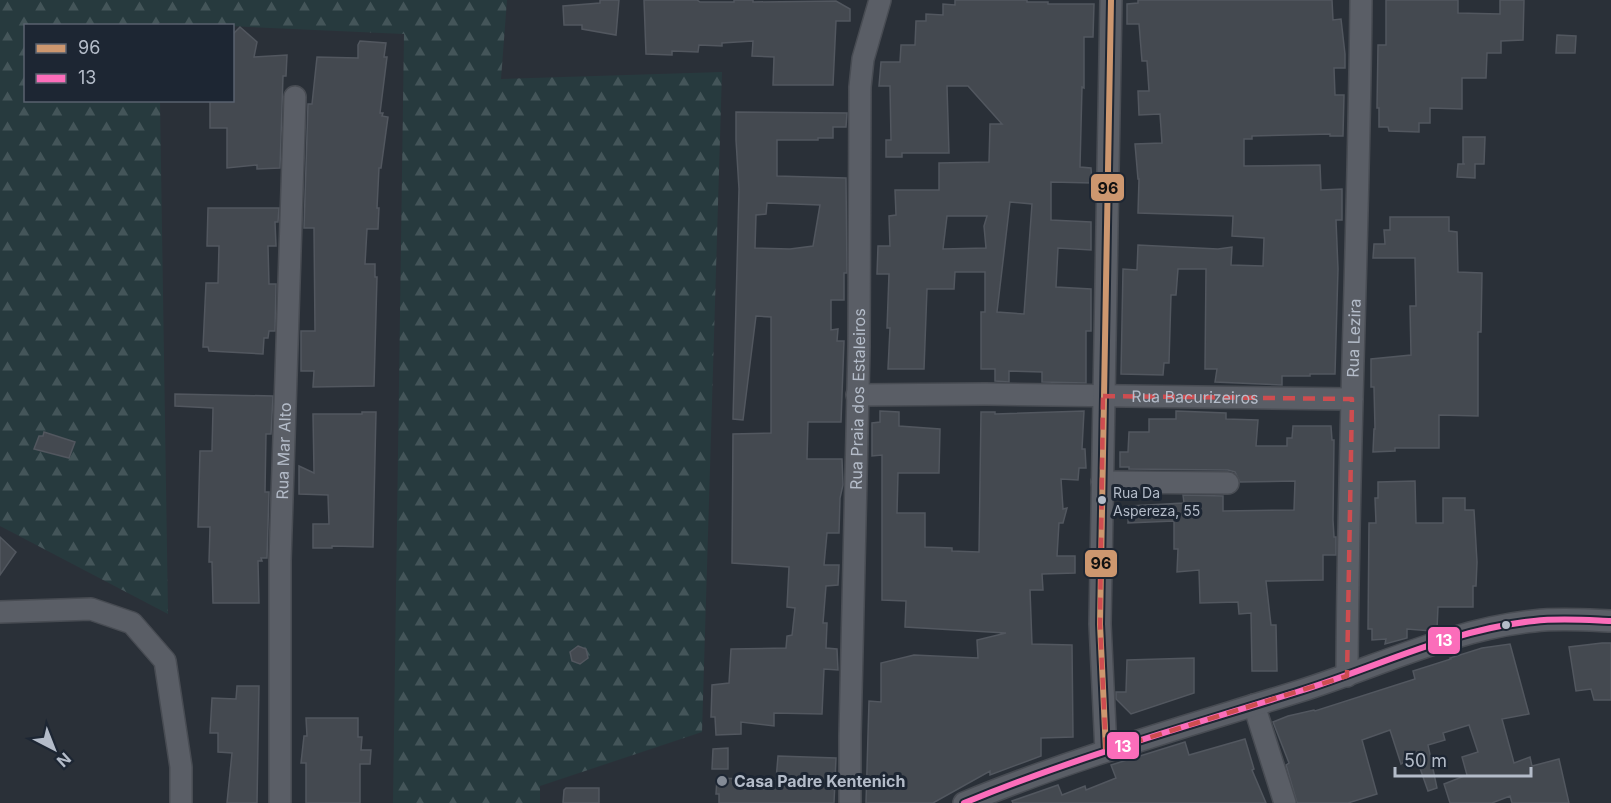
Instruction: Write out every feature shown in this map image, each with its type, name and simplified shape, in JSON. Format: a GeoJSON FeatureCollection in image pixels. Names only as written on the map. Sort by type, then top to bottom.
{"type":"FeatureCollection","features":[{"type":"Feature","properties":{"kind":"street","name":"Rua Praia dos Estaleiros"},"geometry":{"type":"LineString","coordinates":[[850,803],[860,87],[863,59],[880,0]]}},
{"type":"Feature","properties":{"kind":"street"},"geometry":{"type":"LineString","coordinates":[[1106,751],[1100,624],[1111,0]]}},
{"type":"Feature","properties":{"kind":"street","name":"Rua Lezira"},"geometry":{"type":"LineString","coordinates":[[1347,676],[1347,522],[1361,0]]}},
{"type":"Feature","properties":{"kind":"street","name":"Rua Mar Alto"},"geometry":{"type":"LineString","coordinates":[[280,803],[280,561],[295,97]]}},
{"type":"Feature","properties":{"kind":"street","name":"Rua Bacurizeiros"},"geometry":{"type":"LineString","coordinates":[[857,395],[1352,399]]}},
{"type":"Feature","properties":{"kind":"street"},"geometry":{"type":"LineString","coordinates":[[1102,482],[1228,483]]}},
{"type":"Feature","properties":{"kind":"street"},"geometry":{"type":"LineString","coordinates":[[0,612],[92,609],[132,623],[165,661],[181,767],[181,803]]}},
{"type":"Feature","properties":{"kind":"street"},"geometry":{"type":"LineString","coordinates":[[964,803],[1106,751],[1347,676],[1445,640],[1490,628],[1535,621],[1611,621]]}},
{"type":"Feature","properties":{"kind":"street"},"geometry":{"type":"LineString","coordinates":[[1254,705],[1285,803]]}},
{"type":"Feature","properties":{"kind":"highlighted area"},"geometry":{"type":"Polygon","coordinates":[[[1103,396],[1352,399],[1347,676],[1106,751],[1100,624],[1103,396]]]}},
{"type":"Feature","properties":{"kind":"green space"},"geometry":{"type":"Polygon","coordinates":[[[0,0],[507,0],[501,79],[722,72],[702,732],[540,786],[540,803],[393,803],[404,34],[234,26],[234,24],[24,24],[24,102],[160,102],[168,614],[0,526],[0,0]]]}},
{"type":"Feature","properties":{"kind":"building"},"geometry":{"type":"Polygon","coordinates":[[[600,0],[619,0],[616,35],[582,29],[582,25],[564,25],[563,6],[600,3],[600,0]]]}},
{"type":"Feature","properties":{"kind":"building"},"geometry":{"type":"Polygon","coordinates":[[[644,0],[836,1],[850,9],[850,21],[836,21],[833,85],[773,85],[774,57],[752,56],[753,41],[722,43],[722,46],[699,45],[698,52],[672,51],[672,55],[646,54],[644,0]]]}},
{"type":"Feature","properties":{"kind":"building"},"geometry":{"type":"Polygon","coordinates":[[[955,0],[1027,0],[1027,2],[1048,2],[1048,4],[1094,4],[1093,37],[1084,37],[1080,167],[1091,168],[1092,183],[1051,182],[1051,220],[1091,222],[1091,250],[1058,248],[1056,287],[1091,289],[1091,331],[1086,331],[1086,383],[1042,382],[1042,372],[1009,371],[1009,382],[995,381],[995,369],[981,369],[981,312],[985,312],[985,272],[955,272],[954,289],[927,289],[924,369],[888,369],[889,274],[877,274],[878,246],[890,246],[889,216],[896,215],[895,190],[939,190],[939,163],[989,162],[990,124],[1002,124],[968,86],[947,86],[949,153],[902,153],[902,157],[886,157],[886,140],[891,140],[890,86],[879,86],[881,62],[900,62],[901,45],[915,45],[916,21],[926,21],[926,14],[943,15],[943,4],[955,5],[955,0]],[[1010,202],[997,312],[1024,314],[1032,204],[1010,202]],[[947,216],[943,249],[986,248],[984,226],[987,216],[947,216]]]}},
{"type":"Feature","properties":{"kind":"building"},"geometry":{"type":"Polygon","coordinates":[[[1138,0],[1332,0],[1333,20],[1341,19],[1345,54],[1345,68],[1334,68],[1335,95],[1344,95],[1343,136],[1330,136],[1330,134],[1252,136],[1252,139],[1244,139],[1244,166],[1320,165],[1321,190],[1342,189],[1342,220],[1336,220],[1338,269],[1335,374],[1282,376],[1282,385],[1215,382],[1217,369],[1205,369],[1206,269],[1178,269],[1176,295],[1171,295],[1169,363],[1164,363],[1163,375],[1121,374],[1123,269],[1137,270],[1138,245],[1218,249],[1232,247],[1231,265],[1263,266],[1264,238],[1232,236],[1233,216],[1138,213],[1139,179],[1135,144],[1162,143],[1160,114],[1139,115],[1138,91],[1149,91],[1147,61],[1142,61],[1139,24],[1127,24],[1127,4],[1138,3],[1138,0]]]}},
{"type":"Feature","properties":{"kind":"building"},"geometry":{"type":"Polygon","coordinates":[[[1386,0],[1458,0],[1458,13],[1500,14],[1500,0],[1524,0],[1523,40],[1501,41],[1501,53],[1487,53],[1486,78],[1462,78],[1462,109],[1430,108],[1430,123],[1419,123],[1419,132],[1389,131],[1388,127],[1379,127],[1379,108],[1377,108],[1378,45],[1386,45],[1386,0]]]}},
{"type":"Feature","properties":{"kind":"building"},"geometry":{"type":"Polygon","coordinates":[[[240,27],[257,42],[254,57],[287,55],[286,76],[283,76],[280,168],[257,169],[257,165],[227,168],[227,128],[210,128],[210,102],[234,102],[234,33],[240,27]]]}},
{"type":"Feature","properties":{"kind":"building"},"geometry":{"type":"Polygon","coordinates":[[[1557,35],[1576,36],[1575,53],[1556,53],[1557,35]]]}},
{"type":"Feature","properties":{"kind":"building"},"geometry":{"type":"Polygon","coordinates":[[[360,41],[386,43],[384,57],[387,57],[380,113],[388,117],[381,168],[379,168],[378,229],[367,229],[365,264],[375,264],[375,277],[377,277],[374,386],[313,387],[314,371],[301,371],[301,331],[315,331],[314,228],[304,228],[308,104],[312,104],[317,57],[358,58],[360,41]]]}},
{"type":"Feature","properties":{"kind":"building"},"geometry":{"type":"Polygon","coordinates":[[[736,112],[847,113],[846,127],[833,127],[833,138],[777,140],[777,176],[846,178],[847,273],[844,273],[844,300],[831,300],[831,330],[838,329],[837,341],[844,341],[841,422],[808,422],[807,459],[842,459],[843,485],[840,498],[839,533],[827,533],[824,565],[839,565],[838,585],[826,586],[823,623],[827,623],[826,648],[837,649],[838,670],[824,669],[822,714],[774,713],[774,726],[741,722],[741,734],[716,735],[715,717],[711,717],[712,685],[729,683],[731,649],[786,648],[787,636],[792,635],[795,608],[787,607],[789,567],[732,563],[733,434],[771,433],[771,317],[756,316],[743,420],[733,419],[739,189],[736,112]],[[767,203],[766,214],[756,215],[755,248],[790,249],[813,246],[820,205],[767,203]]]}},
{"type":"Feature","properties":{"kind":"building"},"geometry":{"type":"Polygon","coordinates":[[[1463,137],[1485,137],[1484,164],[1475,164],[1475,178],[1457,177],[1458,164],[1463,164],[1463,137]]]}},
{"type":"Feature","properties":{"kind":"building"},"geometry":{"type":"Polygon","coordinates":[[[208,208],[279,208],[278,222],[275,222],[276,246],[268,246],[269,284],[276,284],[275,331],[269,331],[268,338],[264,338],[263,354],[209,351],[208,347],[203,347],[206,283],[218,283],[219,246],[207,246],[208,208]]]}},
{"type":"Feature","properties":{"kind":"building"},"geometry":{"type":"Polygon","coordinates":[[[1390,217],[1449,217],[1449,231],[1457,232],[1458,272],[1482,273],[1481,332],[1478,332],[1478,416],[1439,415],[1439,448],[1395,448],[1395,451],[1373,452],[1375,429],[1371,359],[1411,355],[1410,306],[1416,306],[1415,258],[1373,258],[1374,244],[1385,244],[1384,230],[1390,230],[1390,217]]]}},
{"type":"Feature","properties":{"kind":"building"},"geometry":{"type":"Polygon","coordinates":[[[175,394],[273,396],[271,434],[266,434],[265,492],[269,492],[267,558],[261,558],[262,561],[258,561],[259,603],[213,603],[212,562],[209,562],[210,527],[198,527],[200,451],[212,451],[213,408],[175,406],[175,394]]]}},
{"type":"Feature","properties":{"kind":"building"},"geometry":{"type":"Polygon","coordinates":[[[880,411],[899,412],[899,426],[940,429],[939,473],[898,473],[897,513],[925,513],[925,547],[979,552],[981,412],[995,412],[995,414],[1084,411],[1082,449],[1085,449],[1086,468],[1079,468],[1078,480],[1061,479],[1063,509],[1067,508],[1063,523],[1059,523],[1057,556],[1075,556],[1075,573],[1042,574],[1043,590],[1030,590],[1032,644],[1072,645],[1073,737],[1041,738],[1041,756],[990,775],[990,771],[933,803],[866,803],[869,701],[881,702],[881,663],[914,655],[978,658],[977,640],[1006,633],[905,627],[906,601],[882,600],[882,455],[872,456],[872,423],[880,422],[880,411]]]}},
{"type":"Feature","properties":{"kind":"building"},"geometry":{"type":"Polygon","coordinates":[[[1176,411],[1226,413],[1226,419],[1258,420],[1256,446],[1287,446],[1287,438],[1292,438],[1293,426],[1331,426],[1332,440],[1334,440],[1333,520],[1336,555],[1323,555],[1323,580],[1266,581],[1271,625],[1276,625],[1277,671],[1252,671],[1251,613],[1239,614],[1238,602],[1200,603],[1199,570],[1177,572],[1178,549],[1174,549],[1174,521],[1128,523],[1129,506],[1184,503],[1183,495],[1223,496],[1223,511],[1294,510],[1295,481],[1240,482],[1235,472],[1228,470],[1120,467],[1120,452],[1128,452],[1129,432],[1149,432],[1149,419],[1176,419],[1176,411]]]}},
{"type":"Feature","properties":{"kind":"building"},"geometry":{"type":"Polygon","coordinates":[[[362,412],[376,412],[373,547],[313,548],[313,524],[329,524],[328,495],[299,494],[299,466],[314,473],[313,414],[362,414],[362,412]]]}},
{"type":"Feature","properties":{"kind":"building"},"geometry":{"type":"Polygon","coordinates":[[[44,432],[75,442],[69,458],[34,449],[39,436],[43,436],[44,432]]]}},
{"type":"Feature","properties":{"kind":"building"},"geometry":{"type":"Polygon","coordinates":[[[1415,481],[1416,523],[1443,523],[1443,498],[1465,498],[1465,510],[1474,510],[1477,562],[1476,586],[1473,586],[1473,607],[1438,607],[1437,629],[1432,631],[1407,629],[1407,638],[1385,644],[1386,639],[1372,640],[1372,629],[1368,629],[1369,523],[1376,523],[1375,498],[1378,498],[1378,482],[1415,481]]]}},
{"type":"Feature","properties":{"kind":"building"},"geometry":{"type":"Polygon","coordinates":[[[0,537],[16,552],[0,575],[0,537]]]}},
{"type":"Feature","properties":{"kind":"building"},"geometry":{"type":"Polygon","coordinates":[[[1611,643],[1611,700],[1594,700],[1591,689],[1576,691],[1569,647],[1611,643]]]}},
{"type":"Feature","properties":{"kind":"building"},"geometry":{"type":"Polygon","coordinates":[[[1510,644],[1529,714],[1502,719],[1514,763],[1530,757],[1532,766],[1559,759],[1569,803],[1512,803],[1510,796],[1492,803],[1450,803],[1444,784],[1467,775],[1462,757],[1478,752],[1469,725],[1443,733],[1445,740],[1428,745],[1437,788],[1428,791],[1415,754],[1401,764],[1390,730],[1362,740],[1377,794],[1348,803],[1297,803],[1286,765],[1289,763],[1273,722],[1415,679],[1413,671],[1450,658],[1482,648],[1510,644]]]}},
{"type":"Feature","properties":{"kind":"building"},"geometry":{"type":"Polygon","coordinates":[[[578,646],[586,649],[588,658],[580,664],[572,661],[570,652],[578,646]]]}},
{"type":"Feature","properties":{"kind":"building"},"geometry":{"type":"Polygon","coordinates":[[[1194,658],[1194,693],[1131,714],[1116,699],[1116,692],[1126,692],[1127,660],[1194,658]]]}},
{"type":"Feature","properties":{"kind":"building"},"geometry":{"type":"Polygon","coordinates":[[[237,686],[259,686],[257,803],[227,803],[232,753],[218,752],[218,733],[210,733],[212,698],[236,699],[237,686]]]}},
{"type":"Feature","properties":{"kind":"building"},"geometry":{"type":"Polygon","coordinates":[[[306,718],[358,718],[358,737],[362,737],[361,750],[371,750],[370,764],[360,764],[360,803],[306,803],[306,763],[301,763],[304,736],[307,736],[306,718]]]}},
{"type":"Feature","properties":{"kind":"building"},"geometry":{"type":"Polygon","coordinates":[[[1245,739],[1254,769],[1252,770],[1266,803],[1013,803],[1012,801],[1058,785],[1062,795],[1085,786],[1086,790],[1116,778],[1111,765],[1185,742],[1189,755],[1245,739]]]}},
{"type":"Feature","properties":{"kind":"building"},"geometry":{"type":"Polygon","coordinates":[[[728,748],[728,769],[712,769],[713,749],[728,748]]]}},
{"type":"Feature","properties":{"kind":"building"},"geometry":{"type":"Polygon","coordinates":[[[778,756],[836,758],[834,803],[719,803],[719,794],[716,794],[717,778],[776,780],[778,756]]]}},
{"type":"Feature","properties":{"kind":"building"},"geometry":{"type":"Polygon","coordinates":[[[566,788],[599,788],[599,803],[563,803],[566,788]]]}},
{"type":"Feature","properties":{"kind":"transit line","name":"96"},"geometry":{"type":"LineString","coordinates":[[1106,751],[1100,624],[1111,0]]}},
{"type":"Feature","properties":{"kind":"transit line","name":"13"},"geometry":{"type":"LineString","coordinates":[[964,803],[1047,771],[1300,691],[1445,640],[1504,625],[1543,620],[1611,621]]}},
{"type":"Feature","properties":{"kind":"place","name":"Rua Da Aspereza, 55"},"geometry":{"type":"Point","coordinates":[1102,500]}},
{"type":"Feature","properties":{"kind":"place","name":"Casa Padre Kentenich"},"geometry":{"type":"Point","coordinates":[722,781]}}]}
